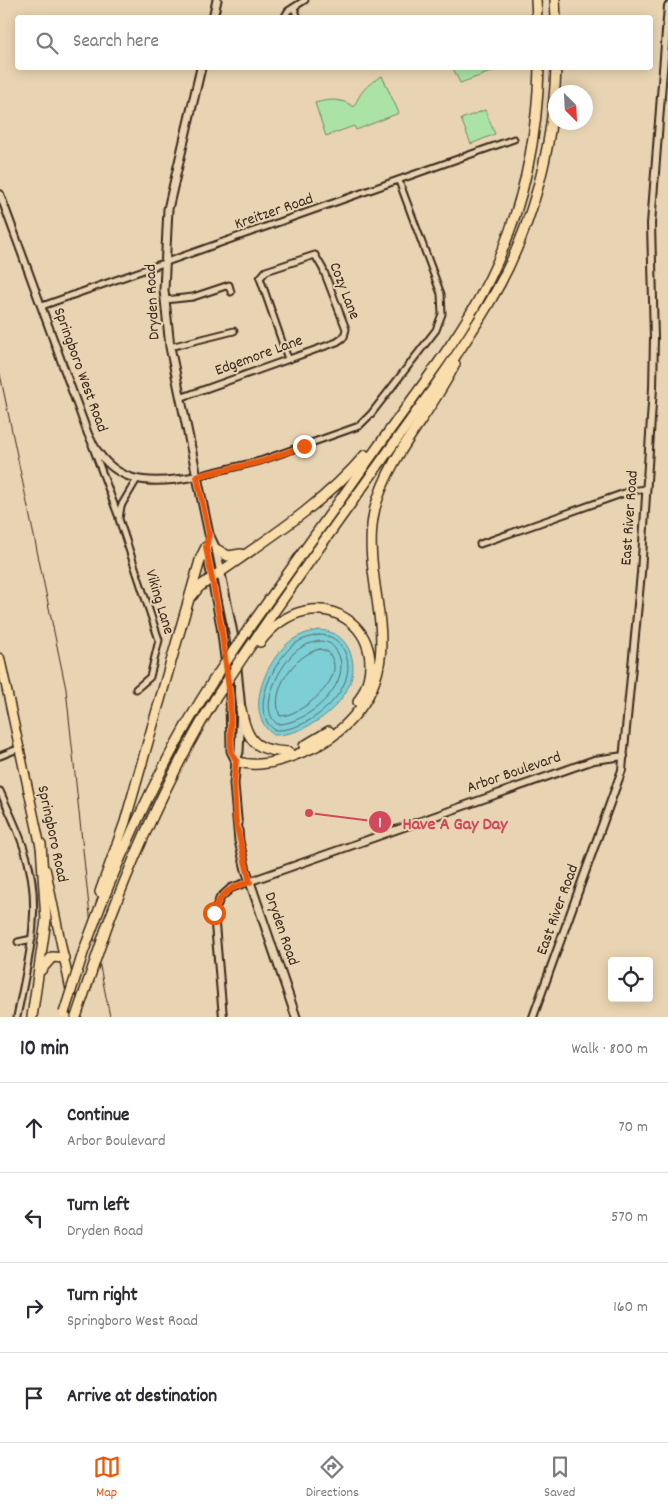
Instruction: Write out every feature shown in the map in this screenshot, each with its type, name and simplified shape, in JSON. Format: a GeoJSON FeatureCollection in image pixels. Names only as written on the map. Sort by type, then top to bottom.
{"type":"FeatureCollection","features":[{"type":"Feature","properties":{"kind":"highway"},"geometry":{"type":"LineString","coordinates":[[536,0],[537,15]]}},
{"type":"Feature","properties":{"kind":"highway"},"geometry":{"type":"LineString","coordinates":[[555,0],[556,15]]}},
{"type":"Feature","properties":{"kind":"highway"},"geometry":{"type":"LineString","coordinates":[[84,950],[102,902],[148,798],[181,732],[249,628],[474,307],[502,252],[518,206],[536,119],[539,70]]}},
{"type":"Feature","properties":{"kind":"highway"},"geometry":{"type":"LineString","coordinates":[[76,1017],[124,880],[164,788],[215,699],[467,339],[489,304],[513,257],[536,196],[550,135],[556,70]]}},
{"type":"Feature","properties":{"kind":"highway"},"geometry":{"type":"LineString","coordinates":[[236,760],[244,764],[265,763],[309,750],[343,727],[361,708],[371,693],[380,669],[382,651],[372,557],[375,511],[386,476],[398,453],[447,382],[467,339]]}},
{"type":"Feature","properties":{"kind":"highway"},"geometry":{"type":"LineString","coordinates":[[182,622],[194,592],[308,510],[341,481],[398,417]]}},
{"type":"Feature","properties":{"kind":"highway"},"geometry":{"type":"LineString","coordinates":[[63,1015],[100,892],[125,822],[201,557],[206,547]]}},
{"type":"Feature","properties":{"kind":"highway"},"geometry":{"type":"LineString","coordinates":[[216,549],[231,556],[251,550]]}},
{"type":"Feature","properties":{"kind":"highway"},"geometry":{"type":"LineString","coordinates":[[236,760],[266,758],[289,752],[301,748],[331,730],[356,706],[368,682],[370,671],[370,657],[366,641],[355,628],[338,614],[327,610],[306,610],[291,614],[277,623],[251,648]]}},
{"type":"Feature","properties":{"kind":"highway"},"geometry":{"type":"LineString","coordinates":[[241,709],[245,729],[253,742],[270,751],[289,752]]}},
{"type":"Feature","properties":{"kind":"highway"},"geometry":{"type":"LineString","coordinates":[[32,1017],[46,920],[40,844]]}},
{"type":"Feature","properties":{"kind":"highway"},"geometry":{"type":"LineString","coordinates":[[39,975],[48,959],[57,956],[64,958]]}},
{"type":"Feature","properties":{"kind":"main road"},"geometry":{"type":"LineString","coordinates":[[214,15],[217,0]]}},
{"type":"Feature","properties":{"kind":"main road","name":"Dryden Road"},"geometry":{"type":"LineString","coordinates":[[201,70],[168,209],[164,264],[165,300],[170,348],[180,398],[209,534],[216,549],[234,638],[241,709],[239,752],[236,760],[234,784],[236,823],[250,882],[296,1017]]}},
{"type":"Feature","properties":{"kind":"main road","name":"Dryden Road"},"geometry":{"type":"LineString","coordinates":[[209,534],[206,547],[221,626],[230,697],[231,751],[236,760]]}},
{"type":"Feature","properties":{"kind":"main road","name":"Springboro Road"},"geometry":{"type":"LineString","coordinates":[[0,658],[76,1017]]}},
{"type":"Feature","properties":{"kind":"street"},"geometry":{"type":"LineString","coordinates":[[286,15],[288,11],[305,0]]}},
{"type":"Feature","properties":{"kind":"street","name":"East River Road"},"geometry":{"type":"LineString","coordinates":[[533,1017],[617,788],[624,756],[646,489],[654,356],[651,224],[668,6]]}},
{"type":"Feature","properties":{"kind":"street"},"geometry":{"type":"LineString","coordinates":[[294,8],[297,15]]}},
{"type":"Feature","properties":{"kind":"street","name":"Kreitzer Road"},"geometry":{"type":"LineString","coordinates":[[42,306],[514,139]]}},
{"type":"Feature","properties":{"kind":"street","name":"Springboro West Road"},"geometry":{"type":"LineString","coordinates":[[0,194],[92,442],[100,455],[113,468],[137,479],[154,483],[260,462],[359,426],[371,414],[436,330],[442,314],[441,294],[399,181]]}},
{"type":"Feature","properties":{"kind":"street","name":"Cozy Lane"},"geometry":{"type":"LineString","coordinates":[[288,359],[260,281],[263,272],[312,255],[317,256],[346,329],[345,336]]}},
{"type":"Feature","properties":{"kind":"street"},"geometry":{"type":"LineString","coordinates":[[165,300],[193,297],[229,285],[231,292]]}},
{"type":"Feature","properties":{"kind":"street"},"geometry":{"type":"LineString","coordinates":[[170,348],[234,331]]}},
{"type":"Feature","properties":{"kind":"street","name":"Edgemore Lane"},"geometry":{"type":"LineString","coordinates":[[180,398],[337,342],[345,336]]}},
{"type":"Feature","properties":{"kind":"street","name":"Viking Lane"},"geometry":{"type":"LineString","coordinates":[[92,442],[99,468],[119,516],[159,640],[150,677],[136,689]]}},
{"type":"Feature","properties":{"kind":"street"},"geometry":{"type":"LineString","coordinates":[[119,516],[123,501],[137,479]]}},
{"type":"Feature","properties":{"kind":"street"},"geometry":{"type":"LineString","coordinates":[[480,544],[630,491],[646,489]]}},
{"type":"Feature","properties":{"kind":"street"},"geometry":{"type":"LineString","coordinates":[[0,756],[20,748]]}},
{"type":"Feature","properties":{"kind":"street","name":"Arbor Boulevard"},"geometry":{"type":"LineString","coordinates":[[223,1017],[214,913],[217,903],[226,891],[594,760],[624,756]]}},
{"type":"Feature","properties":{"kind":"street"},"geometry":{"type":"LineString","coordinates":[[0,791],[18,829],[31,874],[34,899],[32,939],[17,1017]]}},
{"type":"Feature","properties":{"kind":"street"},"geometry":{"type":"LineString","coordinates":[[18,942],[32,939]]}},
{"type":"Feature","properties":{"kind":"green space"},"geometry":{"type":"Polygon","coordinates":[[[454,70],[496,70],[460,83],[454,70]]]}},
{"type":"Feature","properties":{"kind":"green space"},"geometry":{"type":"Polygon","coordinates":[[[382,76],[399,113],[356,130],[354,126],[326,136],[315,103],[335,100],[345,102],[354,107],[365,89],[382,76]]]}},
{"type":"Feature","properties":{"kind":"green space"},"geometry":{"type":"Polygon","coordinates":[[[485,110],[495,134],[471,144],[461,119],[485,110]]]}},
{"type":"Feature","properties":{"kind":"water"},"geometry":{"type":"Polygon","coordinates":[[[319,630],[335,634],[347,646],[353,662],[352,678],[345,693],[334,707],[321,718],[289,733],[274,735],[265,726],[260,715],[259,702],[265,676],[271,664],[287,644],[302,635],[319,630]]]}},
{"type":"Feature","properties":{"kind":"railway"},"geometry":{"type":"LineString","coordinates":[[0,374],[66,689],[90,916],[110,1017]]}},
{"type":"Feature","properties":{"kind":"place","name":"Have A Gay Day"},"geometry":{"type":"Point","coordinates":[309,813]}},
{"type":"Feature","properties":{"kind":"route"},"geometry":{"type":"LineString","coordinates":[[214,913],[217,903],[226,891],[250,882],[236,823],[234,802],[236,760],[231,751],[229,690],[221,626],[206,547],[209,534],[197,476],[260,462],[304,446]]}}]}
